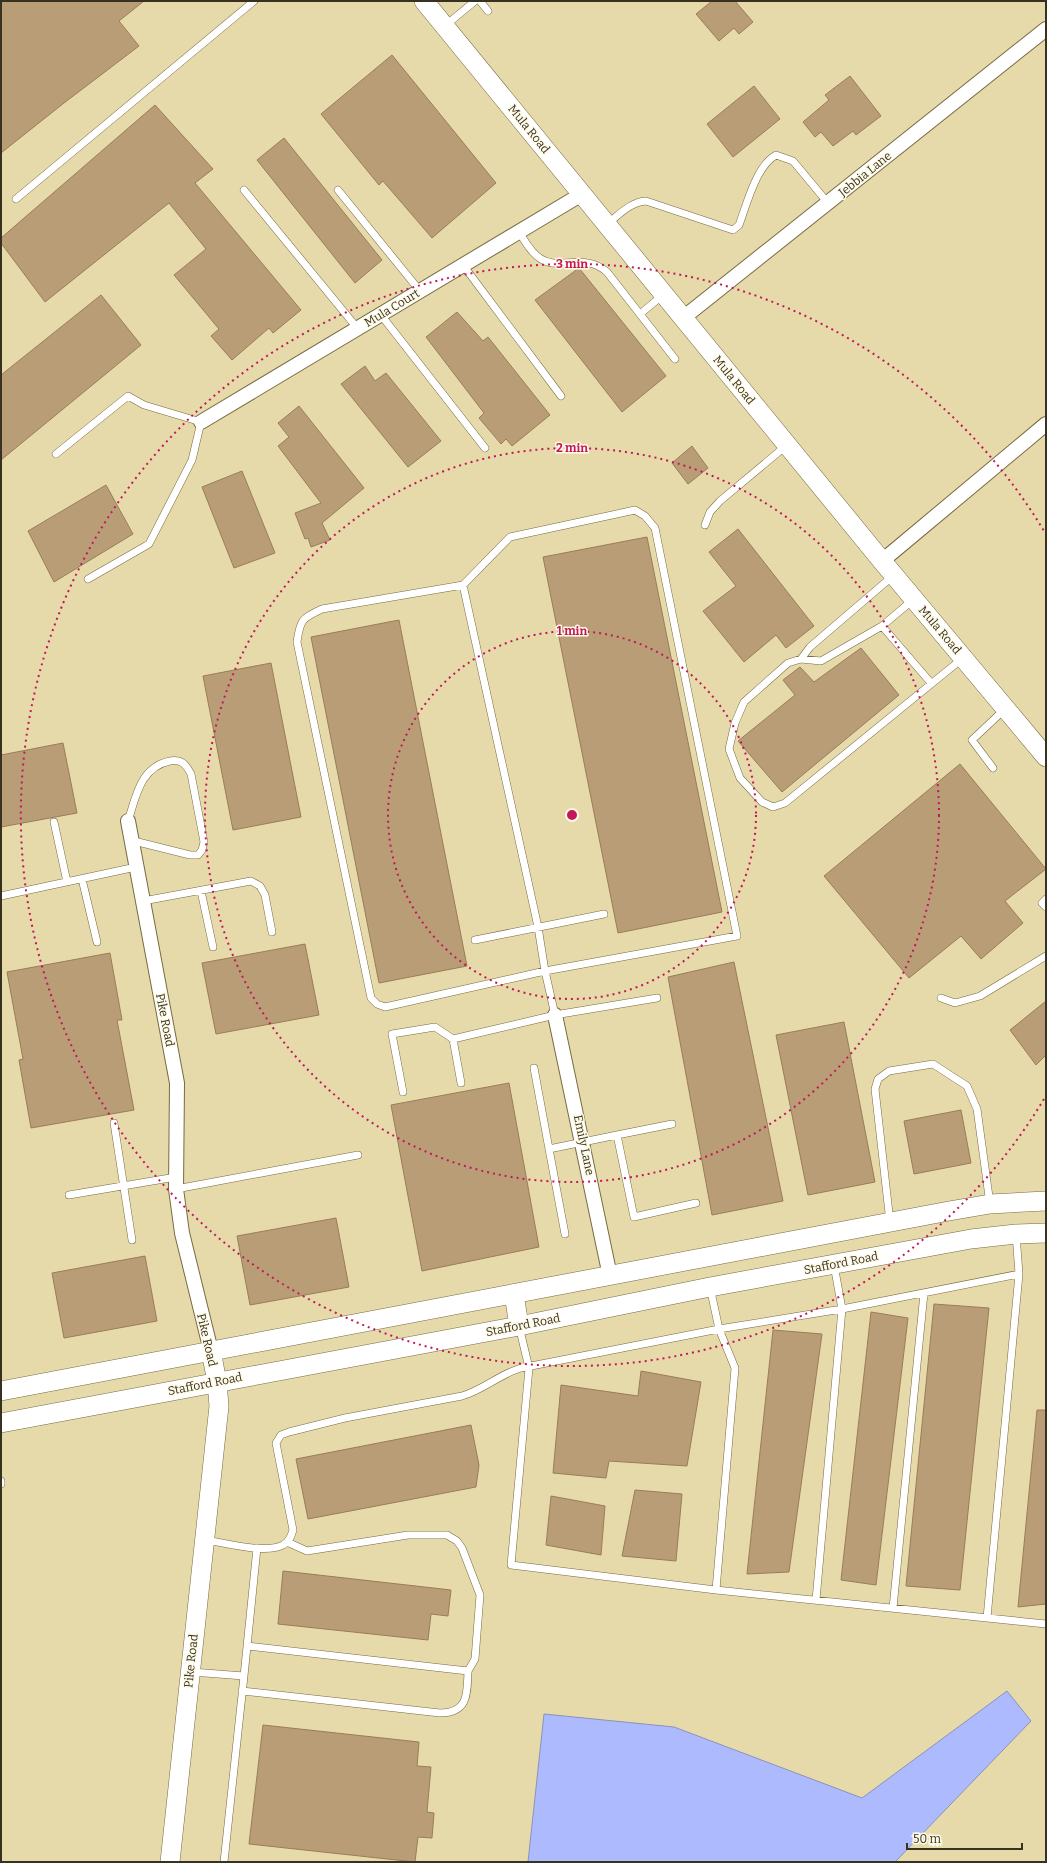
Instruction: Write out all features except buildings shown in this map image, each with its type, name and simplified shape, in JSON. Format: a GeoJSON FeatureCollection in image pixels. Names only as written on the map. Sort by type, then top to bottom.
{"type":"FeatureCollection","features":[{"type":"Feature","properties":{"kind":"main road","name":"Mula Road"},"geometry":{"type":"LineString","coordinates":[[424,1],[882,561],[1046,757]]}},
{"type":"Feature","properties":{"kind":"main road"},"geometry":{"type":"LineString","coordinates":[[1,1391],[890,1222],[990,1204],[1046,1201]]}},
{"type":"Feature","properties":{"kind":"main road","name":"Stafford Road"},"geometry":{"type":"LineString","coordinates":[[1,1423],[519,1326],[710,1287],[971,1239],[1016,1234],[1046,1233]]}},
{"type":"Feature","properties":{"kind":"main road"},"geometry":{"type":"LineString","coordinates":[[830,1234],[834,1265]]}},
{"type":"Feature","properties":{"kind":"main road"},"geometry":{"type":"LineString","coordinates":[[514,1294],[519,1326]]}},
{"type":"Feature","properties":{"kind":"main road","name":"Pike Road"},"geometry":{"type":"LineString","coordinates":[[170,1862],[219,1406],[217,1382],[211,1351]]}},
{"type":"Feature","properties":{"kind":"street","name":"Jebbia Lane"},"geometry":{"type":"LineString","coordinates":[[683,318],[1046,29]]}},
{"type":"Feature","properties":{"kind":"street","name":"Mula Court"},"geometry":{"type":"LineString","coordinates":[[201,422],[582,194]]}},
{"type":"Feature","properties":{"kind":"street"},"geometry":{"type":"LineString","coordinates":[[882,561],[1046,424]]}},
{"type":"Feature","properties":{"kind":"street","name":"Pike Road"},"geometry":{"type":"LineString","coordinates":[[128,821],[130,840],[177,1083],[176,1183],[182,1233],[211,1351]]}},
{"type":"Feature","properties":{"kind":"street","name":"Emily Lane"},"geometry":{"type":"LineString","coordinates":[[555,1015],[583,1141],[610,1276]]}},
{"type":"Feature","properties":{"kind":"lane"},"geometry":{"type":"LineString","coordinates":[[16,199],[254,1]]}},
{"type":"Feature","properties":{"kind":"lane"},"geometry":{"type":"LineString","coordinates":[[445,26],[475,1]]}},
{"type":"Feature","properties":{"kind":"lane"},"geometry":{"type":"LineString","coordinates":[[480,1],[488,11]]}},
{"type":"Feature","properties":{"kind":"lane"},"geometry":{"type":"LineString","coordinates":[[606,224],[631,205],[639,201],[646,201],[733,230],[739,225],[760,171],[770,158],[776,155],[793,161],[828,203]]}},
{"type":"Feature","properties":{"kind":"lane"},"geometry":{"type":"LineString","coordinates":[[244,190],[358,328]]}},
{"type":"Feature","properties":{"kind":"lane"},"geometry":{"type":"LineString","coordinates":[[338,190],[420,291]]}},
{"type":"Feature","properties":{"kind":"lane"},"geometry":{"type":"LineString","coordinates":[[519,232],[541,260],[550,262],[578,262],[598,265],[606,272],[675,359]]}},
{"type":"Feature","properties":{"kind":"lane"},"geometry":{"type":"LineString","coordinates":[[464,265],[562,396]]}},
{"type":"Feature","properties":{"kind":"lane"},"geometry":{"type":"LineString","coordinates":[[640,314],[664,294]]}},
{"type":"Feature","properties":{"kind":"lane"},"geometry":{"type":"LineString","coordinates":[[381,315],[485,448]]}},
{"type":"Feature","properties":{"kind":"lane"},"geometry":{"type":"LineString","coordinates":[[56,454],[128,396],[144,405],[201,422],[192,460],[149,544],[88,579]]}},
{"type":"Feature","properties":{"kind":"lane"},"geometry":{"type":"LineString","coordinates":[[705,525],[710,512],[720,501],[787,445]]}},
{"type":"Feature","properties":{"kind":"lane"},"geometry":{"type":"LineString","coordinates":[[635,510],[645,516],[655,528],[737,936],[545,971],[386,1007],[377,1004],[371,998],[297,642],[299,625],[307,616],[322,609],[463,585],[510,537],[635,510]]}},
{"type":"Feature","properties":{"kind":"lane"},"geometry":{"type":"LineString","coordinates":[[801,659],[810,647],[894,575]]}},
{"type":"Feature","properties":{"kind":"lane"},"geometry":{"type":"LineString","coordinates":[[463,585],[538,927],[545,971],[555,1015]]}},
{"type":"Feature","properties":{"kind":"lane"},"geometry":{"type":"LineString","coordinates":[[914,599],[882,626],[821,661],[801,659],[788,663],[744,702],[735,723],[729,749],[740,778],[762,802],[773,807],[784,803],[963,658]]}},
{"type":"Feature","properties":{"kind":"lane"},"geometry":{"type":"LineString","coordinates":[[882,626],[931,683]]}},
{"type":"Feature","properties":{"kind":"lane"},"geometry":{"type":"LineString","coordinates":[[993,768],[972,740],[1006,709]]}},
{"type":"Feature","properties":{"kind":"lane"},"geometry":{"type":"LineString","coordinates":[[128,821],[139,785],[152,768],[164,762],[176,760],[186,764],[191,774],[204,842],[202,850],[198,855],[190,855],[130,840]]}},
{"type":"Feature","properties":{"kind":"lane"},"geometry":{"type":"LineString","coordinates":[[54,822],[67,882]]}},
{"type":"Feature","properties":{"kind":"lane"},"geometry":{"type":"LineString","coordinates":[[1,896],[136,867]]}},
{"type":"Feature","properties":{"kind":"lane"},"geometry":{"type":"LineString","coordinates":[[82,879],[97,942]]}},
{"type":"Feature","properties":{"kind":"lane"},"geometry":{"type":"LineString","coordinates":[[143,902],[251,881],[260,886],[265,895],[272,932]]}},
{"type":"Feature","properties":{"kind":"lane"},"geometry":{"type":"LineString","coordinates":[[201,891],[212,947]]}},
{"type":"Feature","properties":{"kind":"lane"},"geometry":{"type":"LineString","coordinates":[[1046,899],[1042,903],[1046,907]]}},
{"type":"Feature","properties":{"kind":"lane"},"geometry":{"type":"LineString","coordinates":[[475,940],[604,914]]}},
{"type":"Feature","properties":{"kind":"lane"},"geometry":{"type":"LineString","coordinates":[[941,998],[955,1003],[980,996],[1046,956]]}},
{"type":"Feature","properties":{"kind":"lane"},"geometry":{"type":"LineString","coordinates":[[453,1039],[555,1015],[657,998]]}},
{"type":"Feature","properties":{"kind":"lane"},"geometry":{"type":"LineString","coordinates":[[403,1092],[392,1034],[435,1027],[453,1039],[461,1083]]}},
{"type":"Feature","properties":{"kind":"lane"},"geometry":{"type":"LineString","coordinates":[[890,1222],[875,1089],[878,1079],[889,1071],[933,1064],[967,1086],[977,1109],[990,1204]]}},
{"type":"Feature","properties":{"kind":"lane"},"geometry":{"type":"LineString","coordinates":[[534,1068],[565,1234]]}},
{"type":"Feature","properties":{"kind":"lane"},"geometry":{"type":"LineString","coordinates":[[114,1123],[132,1240]]}},
{"type":"Feature","properties":{"kind":"lane"},"geometry":{"type":"LineString","coordinates":[[549,1149],[672,1124]]}},
{"type":"Feature","properties":{"kind":"lane"},"geometry":{"type":"LineString","coordinates":[[617,1135],[634,1217],[696,1204]]}},
{"type":"Feature","properties":{"kind":"lane"},"geometry":{"type":"LineString","coordinates":[[69,1195],[124,1186],[176,1183],[358,1155]]}},
{"type":"Feature","properties":{"kind":"lane"},"geometry":{"type":"LineString","coordinates":[[987,1618],[1019,1274],[1016,1234]]}},
{"type":"Feature","properties":{"kind":"lane"},"geometry":{"type":"LineString","coordinates":[[816,1600],[842,1309],[834,1265]]}},
{"type":"Feature","properties":{"kind":"lane"},"geometry":{"type":"LineString","coordinates":[[204,1540],[257,1548],[275,1548],[287,1542],[293,1530],[276,1443],[281,1435],[345,1418],[462,1396],[478,1390],[514,1370],[719,1329],[842,1309],[1019,1274]]}},
{"type":"Feature","properties":{"kind":"lane"},"geometry":{"type":"LineString","coordinates":[[710,1287],[719,1329],[735,1368],[716,1590]]}},
{"type":"Feature","properties":{"kind":"lane"},"geometry":{"type":"LineString","coordinates":[[893,1608],[924,1293]]}},
{"type":"Feature","properties":{"kind":"lane"},"geometry":{"type":"LineString","coordinates":[[519,1326],[529,1368],[511,1565],[716,1590],[1046,1624]]}},
{"type":"Feature","properties":{"kind":"lane"},"geometry":{"type":"LineString","coordinates":[[242,1691],[449,1713],[460,1708],[467,1696],[468,1671],[475,1659],[480,1595],[462,1548],[457,1541],[447,1535],[408,1535],[307,1551],[287,1542]]}},
{"type":"Feature","properties":{"kind":"lane"},"geometry":{"type":"LineString","coordinates":[[224,1862],[257,1548]]}},
{"type":"Feature","properties":{"kind":"lane"},"geometry":{"type":"LineString","coordinates":[[247,1646],[468,1671]]}},
{"type":"Feature","properties":{"kind":"lane"},"geometry":{"type":"LineString","coordinates":[[190,1671],[244,1676]]}},
{"type":"Feature","properties":{"kind":"water"},"geometry":{"type":"Polygon","coordinates":[[[1007,1691],[1031,1721],[895,1862],[528,1862],[544,1714],[674,1727],[862,1798],[1007,1691]]]}}]}
